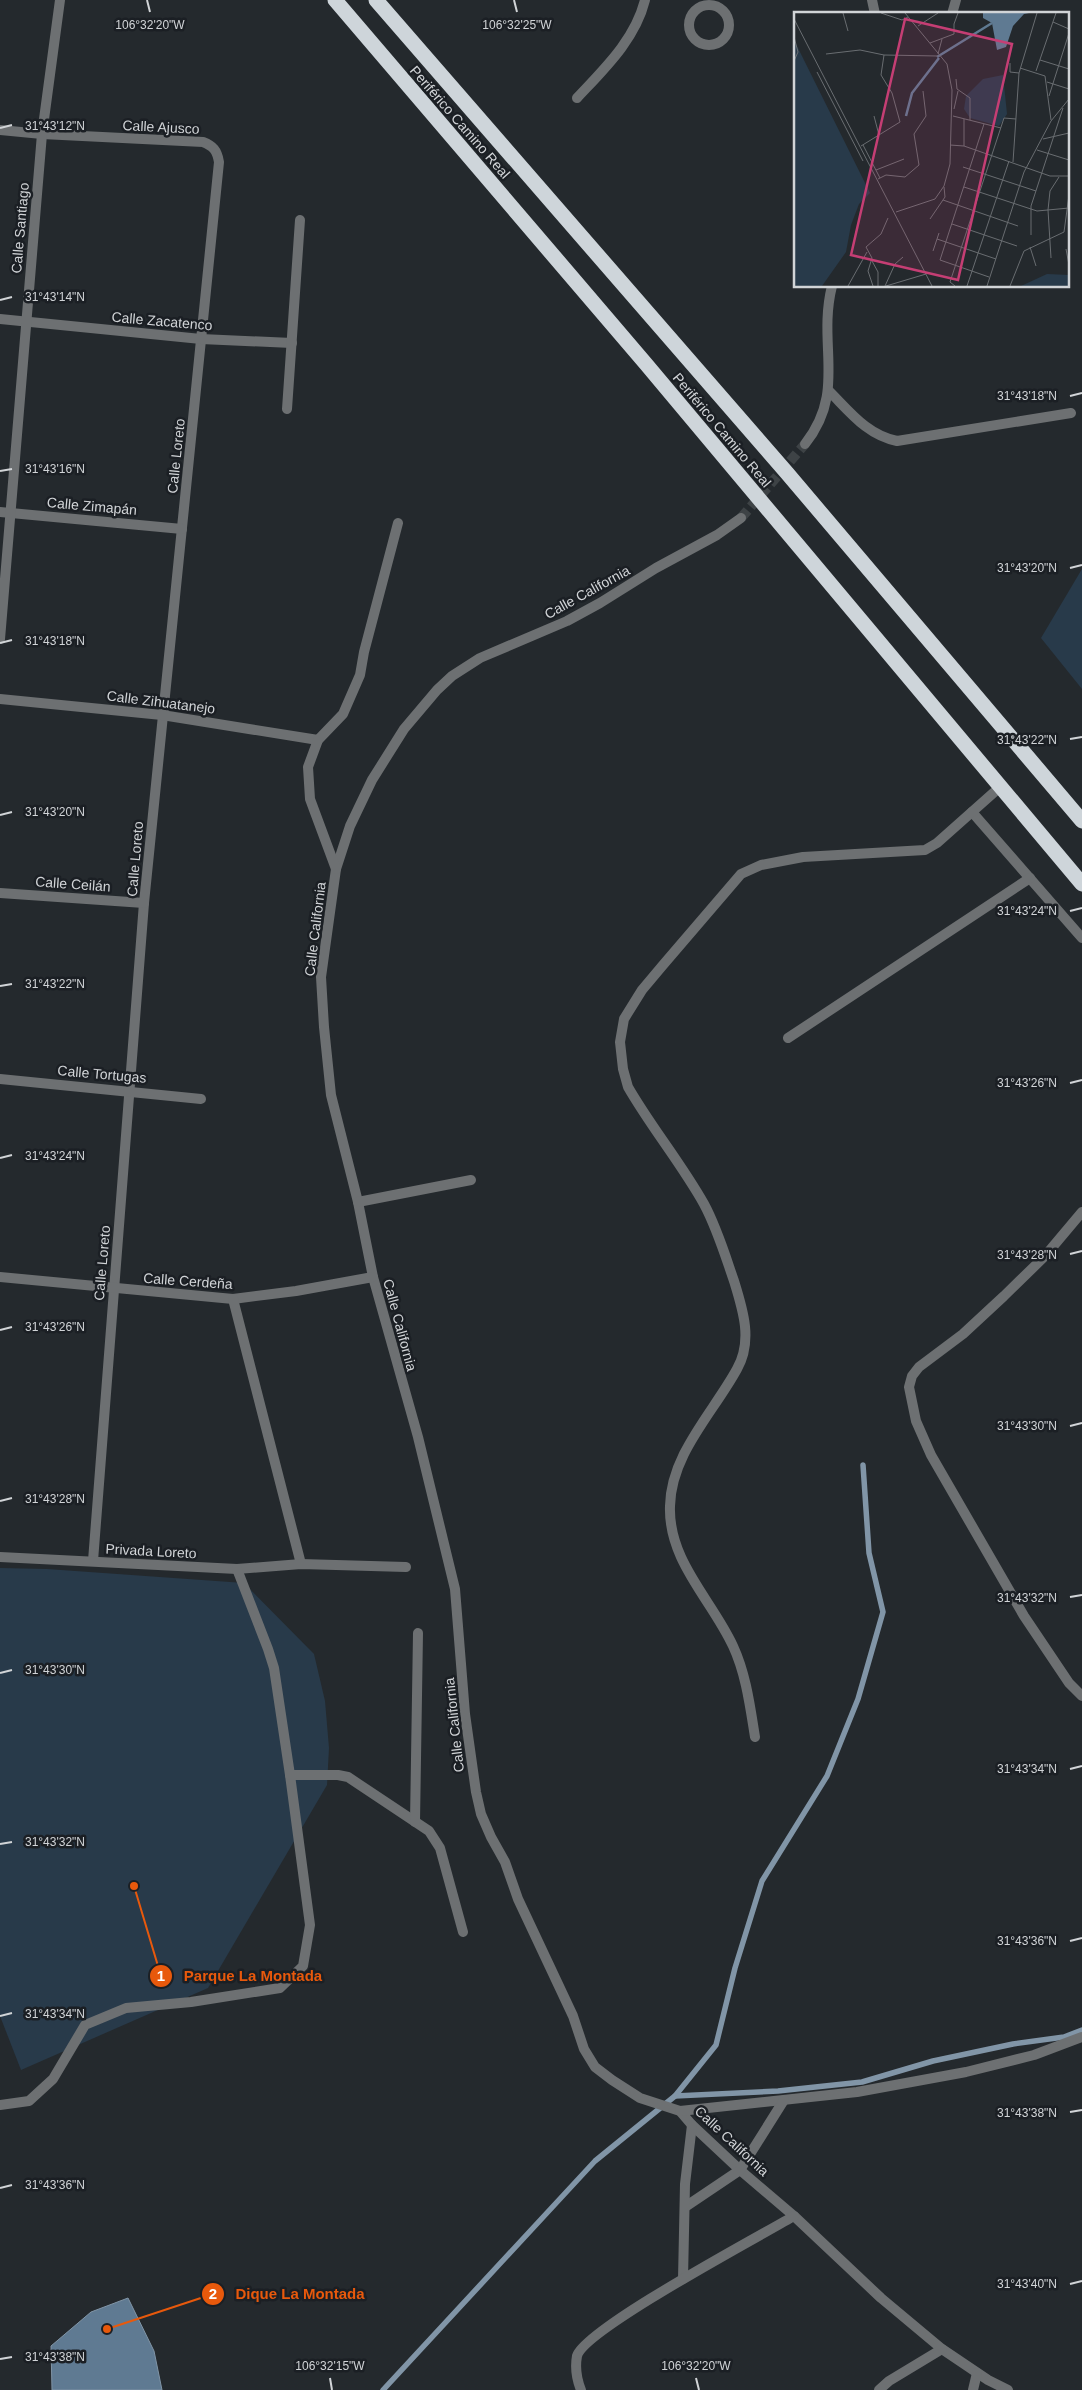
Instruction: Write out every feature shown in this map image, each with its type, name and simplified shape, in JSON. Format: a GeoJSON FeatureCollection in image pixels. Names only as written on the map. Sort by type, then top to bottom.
{"type":"FeatureCollection","features":[{"type":"Feature","properties":{"kind":"highway","name":"Periférico Camino Real"},"geometry":{"type":"LineString","coordinates":[[335,0],[646,364],[1082,884]]}},
{"type":"Feature","properties":{"kind":"highway","name":"Periférico Camino Real"},"geometry":{"type":"LineString","coordinates":[[376,0],[787,473],[1082,821]]}},
{"type":"Feature","properties":{"kind":"street","name":"Calle Santiago"},"geometry":{"type":"LineString","coordinates":[[0,639],[5,512],[26,322],[42,134],[60,0]]}},
{"type":"Feature","properties":{"kind":"street"},"geometry":{"type":"LineString","coordinates":[[577,98],[618,53],[641,14],[645,0]]}},
{"type":"Feature","properties":{"kind":"street","name":"Calle Ajusco"},"geometry":{"type":"LineString","coordinates":[[0,130],[42,134],[203,142],[212,146],[218,153],[219,162]]}},
{"type":"Feature","properties":{"kind":"street","name":"Calle Loreto"},"geometry":{"type":"LineString","coordinates":[[93,1561],[144,903],[219,162]]}},
{"type":"Feature","properties":{"kind":"street"},"geometry":{"type":"LineString","coordinates":[[287,409],[300,220]]}},
{"type":"Feature","properties":{"kind":"street"},"geometry":{"type":"LineString","coordinates":[[805,444],[818,428],[829,391],[826,334],[828,304],[832,288]]}},
{"type":"Feature","properties":{"kind":"street","name":"Calle Zacatenco"},"geometry":{"type":"LineString","coordinates":[[0,319],[201,339],[292,343]]}},
{"type":"Feature","properties":{"kind":"street"},"geometry":{"type":"LineString","coordinates":[[829,391],[867,429],[882,438],[897,440],[1071,413]]}},
{"type":"Feature","properties":{"kind":"street","name":"Calle Zimapán"},"geometry":{"type":"LineString","coordinates":[[5,512],[182,528]]}},
{"type":"Feature","properties":{"kind":"street","name":"Calle California"},"geometry":{"type":"LineString","coordinates":[[741,518],[717,536],[656,568],[592,608],[567,621],[480,658],[452,676],[420,707],[404,729],[372,780],[350,826],[336,869],[322,977],[324,1027],[331,1095],[358,1202],[373,1277],[418,1437],[455,1588],[465,1714],[481,1814],[505,1862],[518,1898],[573,2016],[584,2049],[595,2067],[612,2080],[640,2098],[680,2111],[692,2125],[740,2170],[794,2216],[881,2298],[942,2349],[977,2373],[1008,2390]]}},
{"type":"Feature","properties":{"kind":"street"},"geometry":{"type":"LineString","coordinates":[[336,869],[322,836],[310,799],[308,767],[318,740],[343,714],[360,675],[364,652],[398,523]]}},
{"type":"Feature","properties":{"kind":"street","name":"Calle Zihuatanejo"},"geometry":{"type":"LineString","coordinates":[[0,699],[162,715],[318,740]]}},
{"type":"Feature","properties":{"kind":"street"},"geometry":{"type":"LineString","coordinates":[[755,1737],[747,1686],[734,1648],[722,1624],[688,1573],[676,1543],[670,1506],[675,1477],[692,1439],[738,1368],[744,1348],[746,1330],[742,1306],[719,1238],[705,1205],[628,1087],[623,1069],[620,1042],[624,1019],[642,990],[662,965],[741,874],[761,865],[803,857],[925,850],[937,843],[1000,787]]}},
{"type":"Feature","properties":{"kind":"street"},"geometry":{"type":"LineString","coordinates":[[972,812],[1082,938]]}},
{"type":"Feature","properties":{"kind":"street"},"geometry":{"type":"LineString","coordinates":[[788,1038],[1030,878]]}},
{"type":"Feature","properties":{"kind":"street","name":"Calle Ceilán"},"geometry":{"type":"LineString","coordinates":[[0,893],[144,903]]}},
{"type":"Feature","properties":{"kind":"street","name":"Calle Tortugas"},"geometry":{"type":"LineString","coordinates":[[0,1079],[129,1090],[201,1099]]}},
{"type":"Feature","properties":{"kind":"street"},"geometry":{"type":"LineString","coordinates":[[358,1202],[471,1180]]}},
{"type":"Feature","properties":{"kind":"street"},"geometry":{"type":"LineString","coordinates":[[1081,1216],[1046,1256],[970,1328],[919,1367],[912,1376],[909,1387],[916,1421],[931,1455],[1024,1616],[1070,1683],[1082,1696]]}},
{"type":"Feature","properties":{"kind":"street","name":"Calle Cerdeña"},"geometry":{"type":"LineString","coordinates":[[0,1277],[233,1299],[296,1291],[373,1277]]}},
{"type":"Feature","properties":{"kind":"street"},"geometry":{"type":"LineString","coordinates":[[233,1299],[300,1564]]}},
{"type":"Feature","properties":{"kind":"street","name":"Privada Loreto"},"geometry":{"type":"LineString","coordinates":[[0,1557],[237,1569],[300,1564],[406,1567]]}},
{"type":"Feature","properties":{"kind":"street"},"geometry":{"type":"LineString","coordinates":[[0,2105],[28,2101],[52,2079],[85,2026],[126,2008],[191,2002],[280,1988],[303,1966],[310,1925],[274,1668],[237,1569]]}},
{"type":"Feature","properties":{"kind":"street"},"geometry":{"type":"LineString","coordinates":[[415,1822],[418,1633]]}},
{"type":"Feature","properties":{"kind":"street"},"geometry":{"type":"LineString","coordinates":[[290,1775],[338,1775],[348,1777],[429,1830],[440,1848],[463,1932]]}},
{"type":"Feature","properties":{"kind":"street"},"geometry":{"type":"LineString","coordinates":[[680,2111],[857,2092],[966,2072],[1034,2055],[1082,2037]]}},
{"type":"Feature","properties":{"kind":"street"},"geometry":{"type":"LineString","coordinates":[[684,2207],[740,2170],[784,2100]]}},
{"type":"Feature","properties":{"kind":"street"},"geometry":{"type":"LineString","coordinates":[[683,2279],[684,2207],[692,2125]]}},
{"type":"Feature","properties":{"kind":"street"},"geometry":{"type":"LineString","coordinates":[[581,2390],[577,2380],[578,2355],[592,2337],[683,2279],[794,2216]]}},
{"type":"Feature","properties":{"kind":"street"},"geometry":{"type":"LineString","coordinates":[[880,2390],[889,2381],[942,2349]]}},
{"type":"Feature","properties":{"kind":"street"},"geometry":{"type":"LineString","coordinates":[[973,2390],[977,2373]]}},
{"type":"Feature","properties":{"kind":"shaded area"},"geometry":{"type":"Polygon","coordinates":[[[1082,569],[1082,689],[1041,638],[1082,569]]]}},
{"type":"Feature","properties":{"kind":"shaded area"},"geometry":{"type":"Polygon","coordinates":[[[0,1568],[47,1569],[244,1583],[314,1654],[325,1701],[329,1748],[327,1785],[208,1988],[21,2070],[0,2016],[0,1568]]]}},
{"type":"Feature","properties":{"kind":"shaded area"},"geometry":{"type":"Polygon","coordinates":[[[128,2298],[154,2351],[162,2390],[52,2390],[51,2346],[91,2312],[128,2298]]]}},
{"type":"Feature","properties":{"kind":"waterway"},"geometry":{"type":"LineString","coordinates":[[675,2096],[716,2045],[735,1968],[762,1881],[827,1776],[858,1699],[883,1612],[869,1553],[863,1465]]}},
{"type":"Feature","properties":{"kind":"waterway"},"geometry":{"type":"LineString","coordinates":[[383,2390],[595,2161],[675,2096],[778,2091],[862,2082],[933,2061],[1013,2044],[1064,2037],[1082,2030]]}},
{"type":"Feature","properties":{"kind":"tunnel"},"geometry":{"type":"LineString","coordinates":[[741,518],[805,444]]}},
{"type":"Feature","properties":{"kind":"place","name":"Parque La Montada"},"geometry":{"type":"Point","coordinates":[134,1886]}},
{"type":"Feature","properties":{"kind":"place","name":"Dique La Montada"},"geometry":{"type":"Point","coordinates":[107,2329]}}]}
